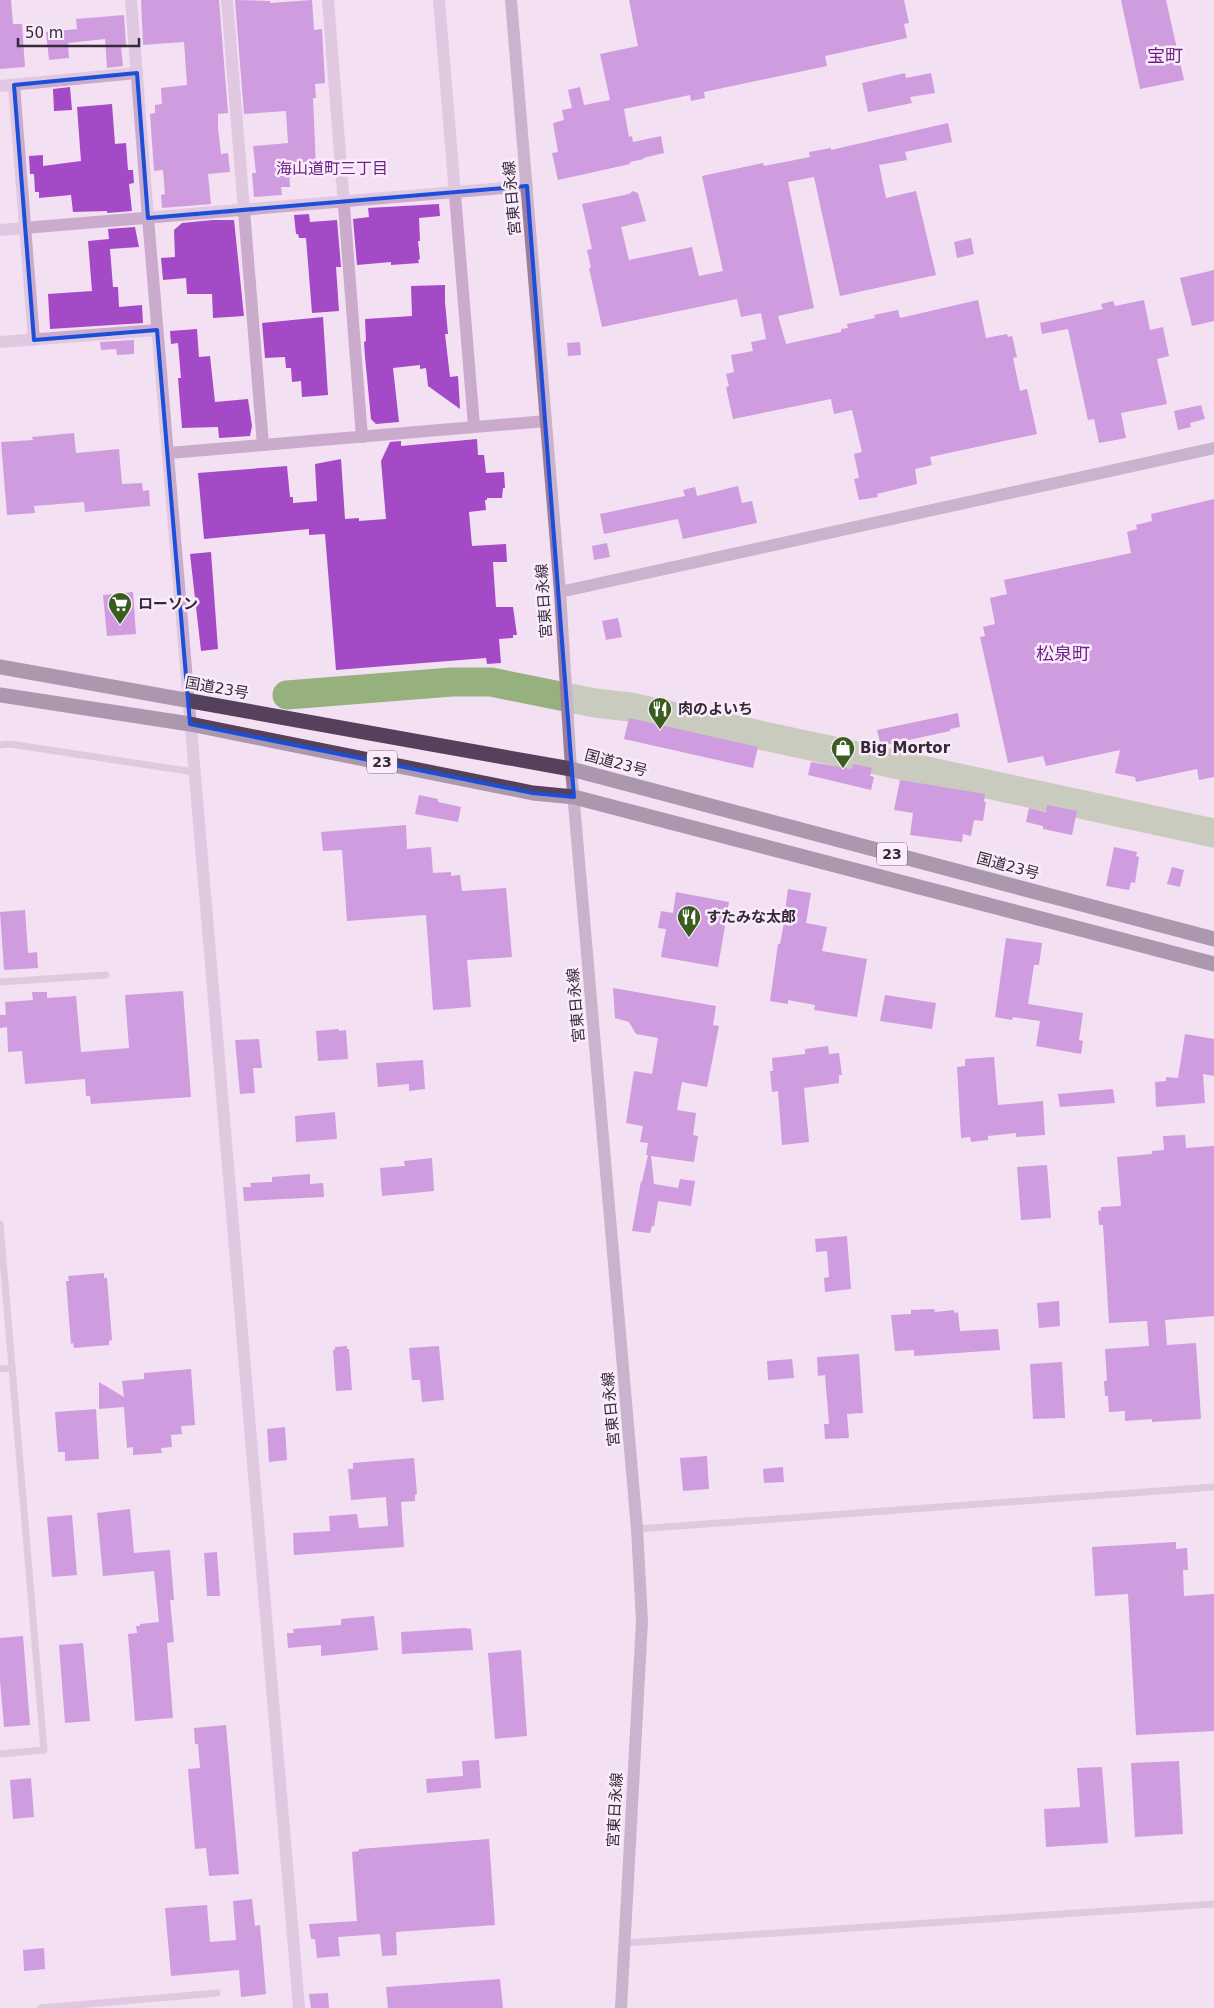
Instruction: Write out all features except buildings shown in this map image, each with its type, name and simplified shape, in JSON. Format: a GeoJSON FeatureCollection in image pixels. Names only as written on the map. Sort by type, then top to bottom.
{"type":"FeatureCollection","features":[{"type":"Feature","properties":{"kind":"highway","name":"国道23号"},"geometry":{"type":"LineString","coordinates":[[0,668],[571,769],[1214,938]]}},
{"type":"Feature","properties":{"kind":"highway","name":"23"},"geometry":{"type":"LineString","coordinates":[[0,694],[190,724],[533,793],[574,797],[1214,964]]}},
{"type":"Feature","properties":{"kind":"main road","name":"宮東日永線"},"geometry":{"type":"LineString","coordinates":[[511,0],[560,592],[571,769],[637,1528],[642,1621],[621,2008]]}},
{"type":"Feature","properties":{"kind":"main road"},"geometry":{"type":"LineString","coordinates":[[560,592],[1214,448]]}},
{"type":"Feature","properties":{"kind":"street"},"geometry":{"type":"LineString","coordinates":[[131,0],[188,701],[299,2008]]}},
{"type":"Feature","properties":{"kind":"street"},"geometry":{"type":"LineString","coordinates":[[227,0],[263,446]]}},
{"type":"Feature","properties":{"kind":"street"},"geometry":{"type":"LineString","coordinates":[[328,0],[362,437]]}},
{"type":"Feature","properties":{"kind":"street"},"geometry":{"type":"LineString","coordinates":[[439,0],[474,426]]}},
{"type":"Feature","properties":{"kind":"street"},"geometry":{"type":"LineString","coordinates":[[0,86],[137,74]]}},
{"type":"Feature","properties":{"kind":"street"},"geometry":{"type":"LineString","coordinates":[[14,85],[34,340]]}},
{"type":"Feature","properties":{"kind":"street"},"geometry":{"type":"LineString","coordinates":[[0,230],[527,186]]}},
{"type":"Feature","properties":{"kind":"street"},"geometry":{"type":"LineString","coordinates":[[0,342],[157,330]]}},
{"type":"Feature","properties":{"kind":"street"},"geometry":{"type":"LineString","coordinates":[[168,453],[546,421]]}},
{"type":"Feature","properties":{"kind":"lane"},"geometry":{"type":"LineString","coordinates":[[0,745],[10,744],[194,772]]}},
{"type":"Feature","properties":{"kind":"lane"},"geometry":{"type":"LineString","coordinates":[[0,982],[106,974]]}},
{"type":"Feature","properties":{"kind":"lane"},"geometry":{"type":"LineString","coordinates":[[0,1224],[44,1750],[0,1754]]}},
{"type":"Feature","properties":{"kind":"lane"},"geometry":{"type":"LineString","coordinates":[[0,1369],[12,1368]]}},
{"type":"Feature","properties":{"kind":"lane"},"geometry":{"type":"LineString","coordinates":[[637,1528],[1214,1488]]}},
{"type":"Feature","properties":{"kind":"lane"},"geometry":{"type":"LineString","coordinates":[[625,1943],[1214,1904]]}},
{"type":"Feature","properties":{"kind":"lane"},"geometry":{"type":"LineString","coordinates":[[41,2008],[217,1992]]}},
{"type":"Feature","properties":{"kind":"highlighted area"},"geometry":{"type":"Polygon","coordinates":[[[137,73],[148,218],[527,186],[574,797],[533,793],[190,724],[157,330],[34,340],[14,85],[137,73]]]}},
{"type":"Feature","properties":{"kind":"waterway"},"geometry":{"type":"LineString","coordinates":[[287,695],[452,682],[491,682],[595,703],[630,707],[1214,833]]}},
{"type":"Feature","properties":{"kind":"place","name":"ローソン"},"geometry":{"type":"Point","coordinates":[120,625]}},
{"type":"Feature","properties":{"kind":"place","name":"肉のよいち"},"geometry":{"type":"Point","coordinates":[660,730]}},
{"type":"Feature","properties":{"kind":"place","name":"Big Mortor"},"geometry":{"type":"Point","coordinates":[843,769]}},
{"type":"Feature","properties":{"kind":"place","name":"すたみな太郎"},"geometry":{"type":"Point","coordinates":[689,938]}},
{"type":"Feature","properties":{"kind":"district","name":"宝町"},"geometry":{"type":"Point","coordinates":[1165,55]}},
{"type":"Feature","properties":{"kind":"district","name":"海山道町三丁目"},"geometry":{"type":"Point","coordinates":[332,168]}},
{"type":"Feature","properties":{"kind":"district","name":"松泉町"},"geometry":{"type":"Point","coordinates":[1063,653]}}]}
